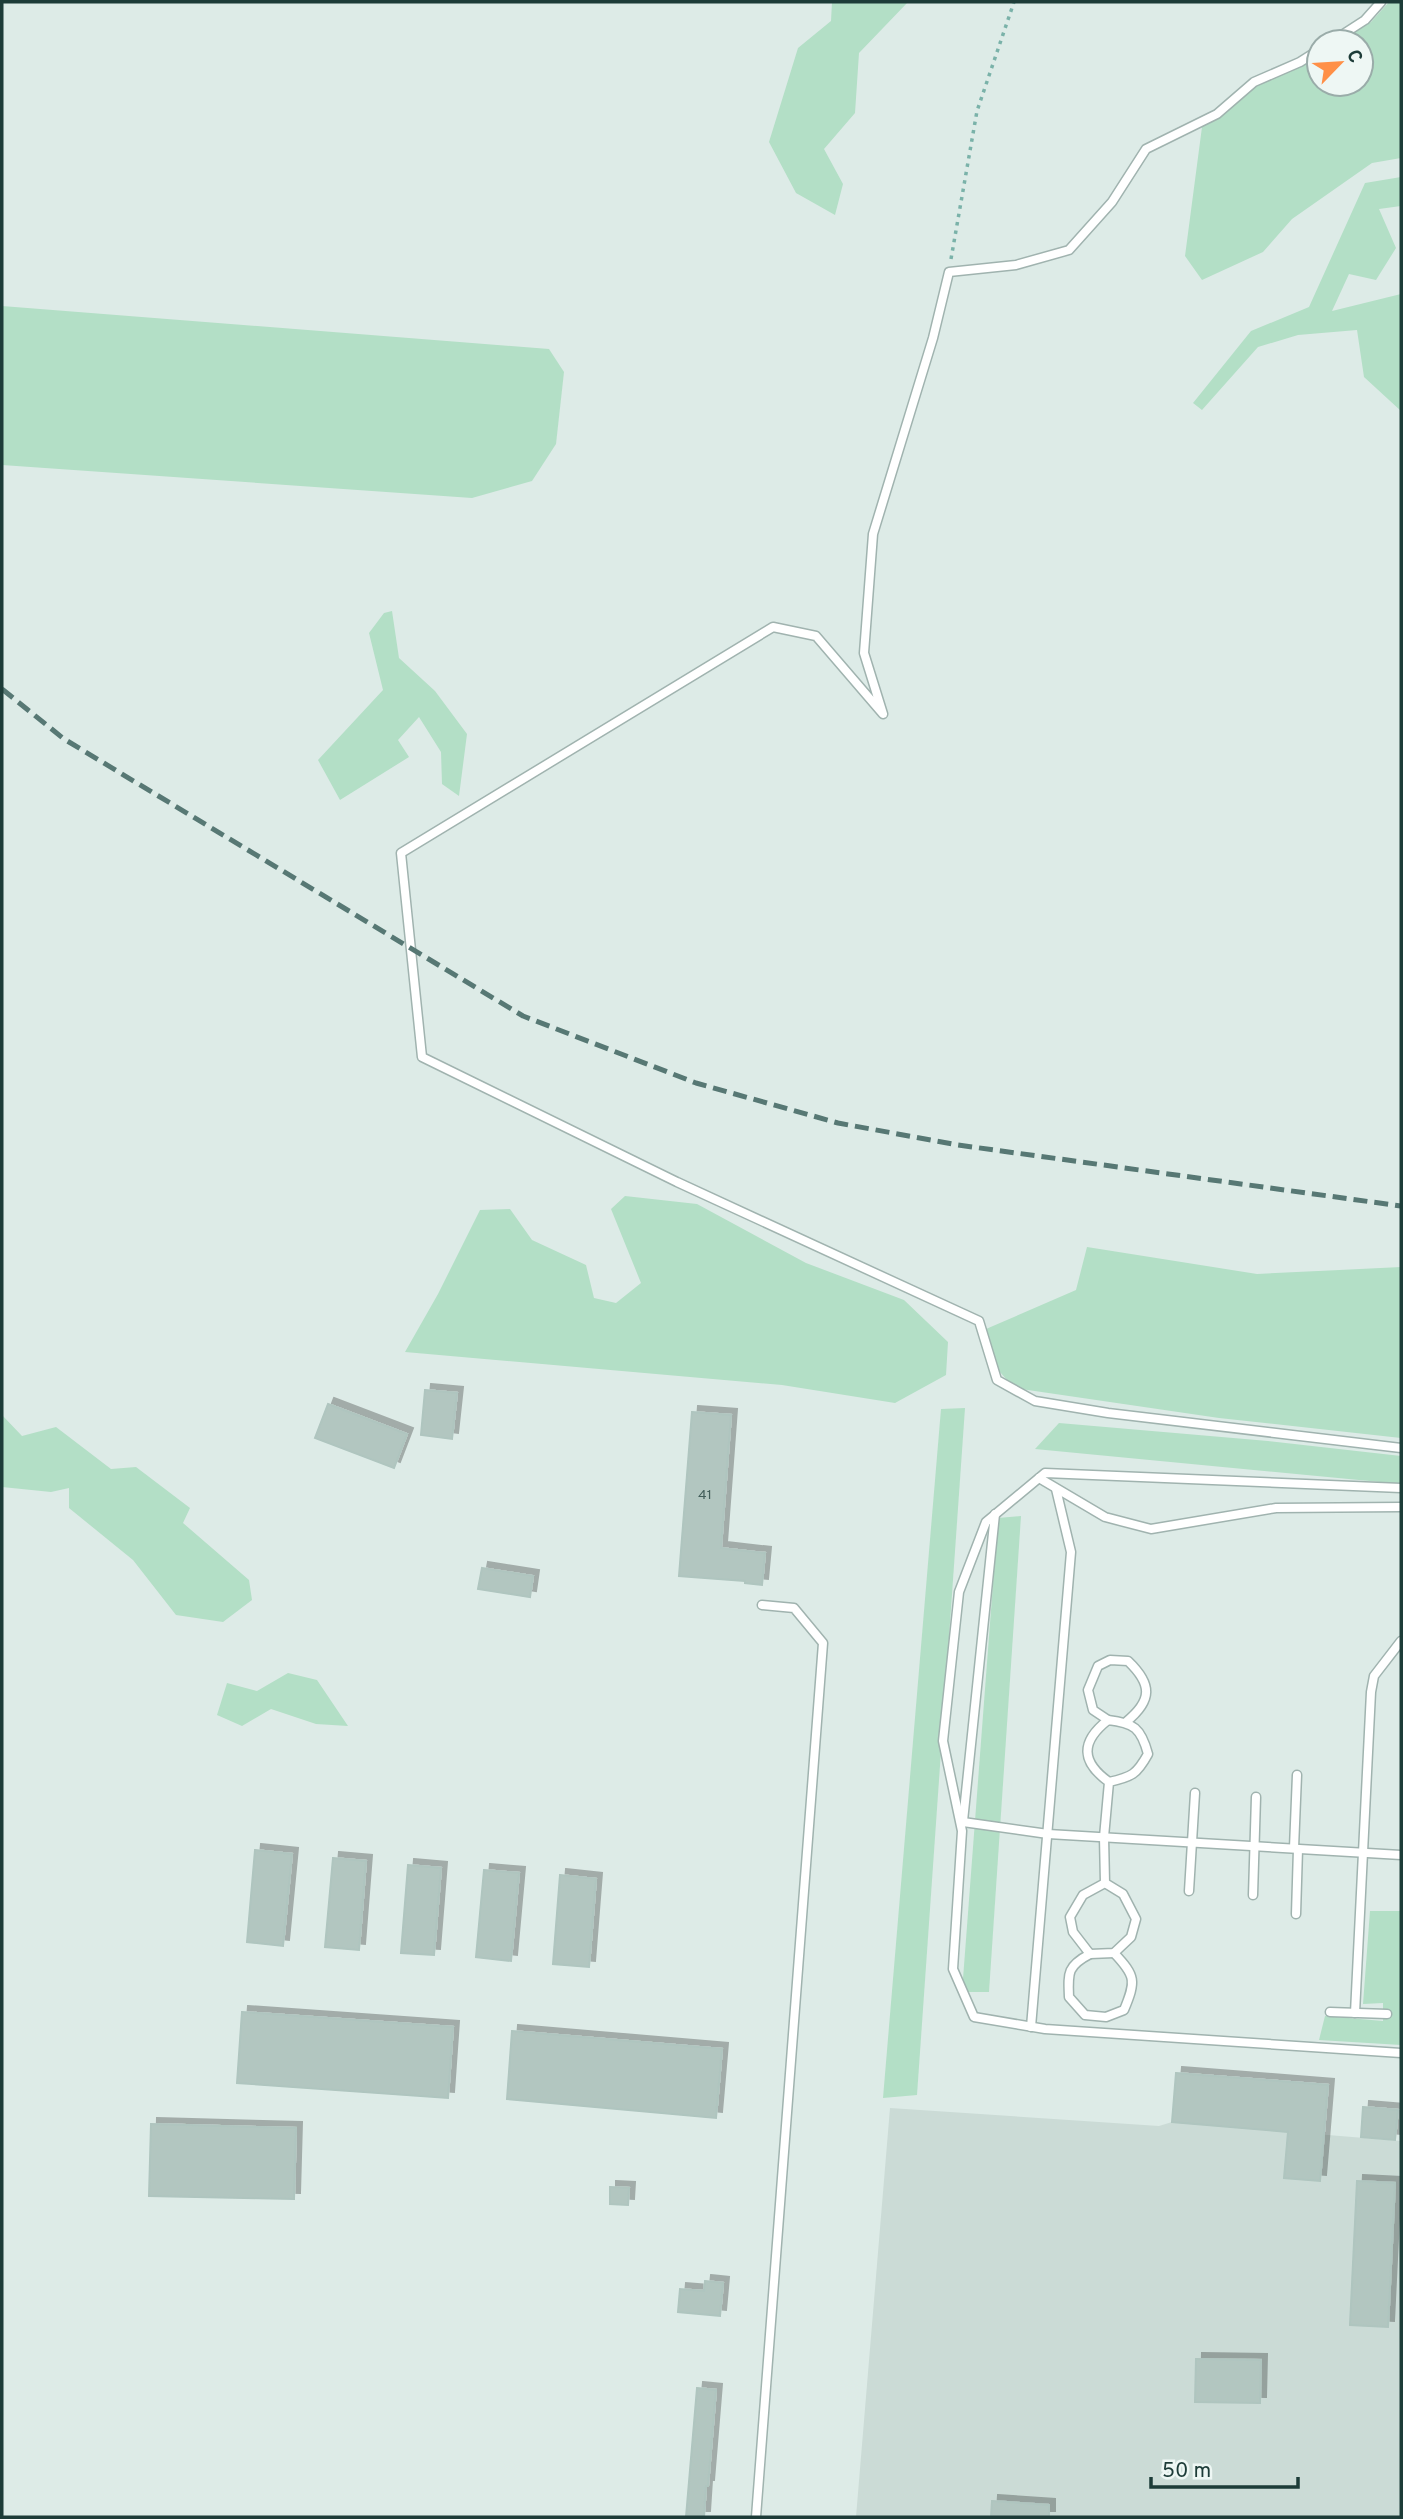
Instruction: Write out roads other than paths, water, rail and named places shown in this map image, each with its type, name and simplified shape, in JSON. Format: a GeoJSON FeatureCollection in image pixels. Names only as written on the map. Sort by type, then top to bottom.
{"type":"FeatureCollection","features":[{"type":"Feature","properties":{"kind":"lane"},"geometry":{"type":"LineString","coordinates":[[1353,28],[1365,20],[1381,2]]}},
{"type":"Feature","properties":{"kind":"lane"},"geometry":{"type":"LineString","coordinates":[[1305,59],[1254,82],[1217,114],[1146,149],[1112,202],[1069,250],[1016,265],[949,272],[933,338],[873,534],[864,653],[883,714],[816,636],[773,627],[401,853],[422,1057],[677,1182],[979,1321],[997,1380],[1035,1401],[1108,1413],[1401,1448]]}},
{"type":"Feature","properties":{"kind":"lane"},"geometry":{"type":"LineString","coordinates":[[962,1826],[943,1741],[959,1592],[986,1521],[1045,1473],[1401,1488]]}},
{"type":"Feature","properties":{"kind":"lane"},"geometry":{"type":"LineString","coordinates":[[1039,1478],[1105,1517],[1151,1529],[1276,1508],[1401,1507]]}},
{"type":"Feature","properties":{"kind":"lane"},"geometry":{"type":"LineString","coordinates":[[1031,2027],[1072,1552],[1056,1489]]}},
{"type":"Feature","properties":{"kind":"lane"},"geometry":{"type":"LineString","coordinates":[[995,1514],[962,1826],[953,1969],[974,2017],[1031,2027],[1401,2053]]}},
{"type":"Feature","properties":{"kind":"lane"},"geometry":{"type":"LineString","coordinates":[[756,2517],[823,1643],[794,1608],[762,1605]]}},
{"type":"Feature","properties":{"kind":"lane"},"geometry":{"type":"LineString","coordinates":[[1355,2013],[1371,1692],[1374,1676],[1401,1641]]}},
{"type":"Feature","properties":{"kind":"lane"},"geometry":{"type":"LineString","coordinates":[[1108,1720],[1092,1732],[1087,1748],[1092,1770],[1109,1782],[1125,1779],[1139,1771],[1148,1754],[1143,1734],[1126,1722],[1108,1720],[1093,1710],[1088,1690],[1098,1666],[1110,1660],[1128,1661],[1143,1675],[1147,1692],[1141,1710],[1126,1722]]}},
{"type":"Feature","properties":{"kind":"lane"},"geometry":{"type":"LineString","coordinates":[[1296,1914],[1297,1775]]}},
{"type":"Feature","properties":{"kind":"lane"},"geometry":{"type":"LineString","coordinates":[[1105,1883],[1104,1837],[1109,1782]]}},
{"type":"Feature","properties":{"kind":"lane"},"geometry":{"type":"LineString","coordinates":[[1189,1891],[1195,1793]]}},
{"type":"Feature","properties":{"kind":"lane"},"geometry":{"type":"LineString","coordinates":[[1253,1895],[1256,1797]]}},
{"type":"Feature","properties":{"kind":"lane"},"geometry":{"type":"LineString","coordinates":[[962,1826],[1401,1854]]}},
{"type":"Feature","properties":{"kind":"lane"},"geometry":{"type":"LineString","coordinates":[[1105,1883],[1123,1894],[1136,1919],[1131,1937],[1114,1953],[1090,1954],[1077,1961],[1068,1973],[1069,1997],[1085,2015],[1106,2017],[1124,2010],[1133,1988],[1129,1969],[1114,1953]]}},
{"type":"Feature","properties":{"kind":"lane"},"geometry":{"type":"LineString","coordinates":[[1090,1954],[1073,1932],[1070,1917],[1083,1895],[1105,1883]]}},
{"type":"Feature","properties":{"kind":"lane"},"geometry":{"type":"LineString","coordinates":[[1331,2012],[1387,2014]]}},
{"type":"Feature","properties":{"kind":"railway"},"geometry":{"type":"LineString","coordinates":[[2,689],[64,739],[523,1016],[696,1083],[838,1123],[958,1145],[1401,1206]]}}]}
